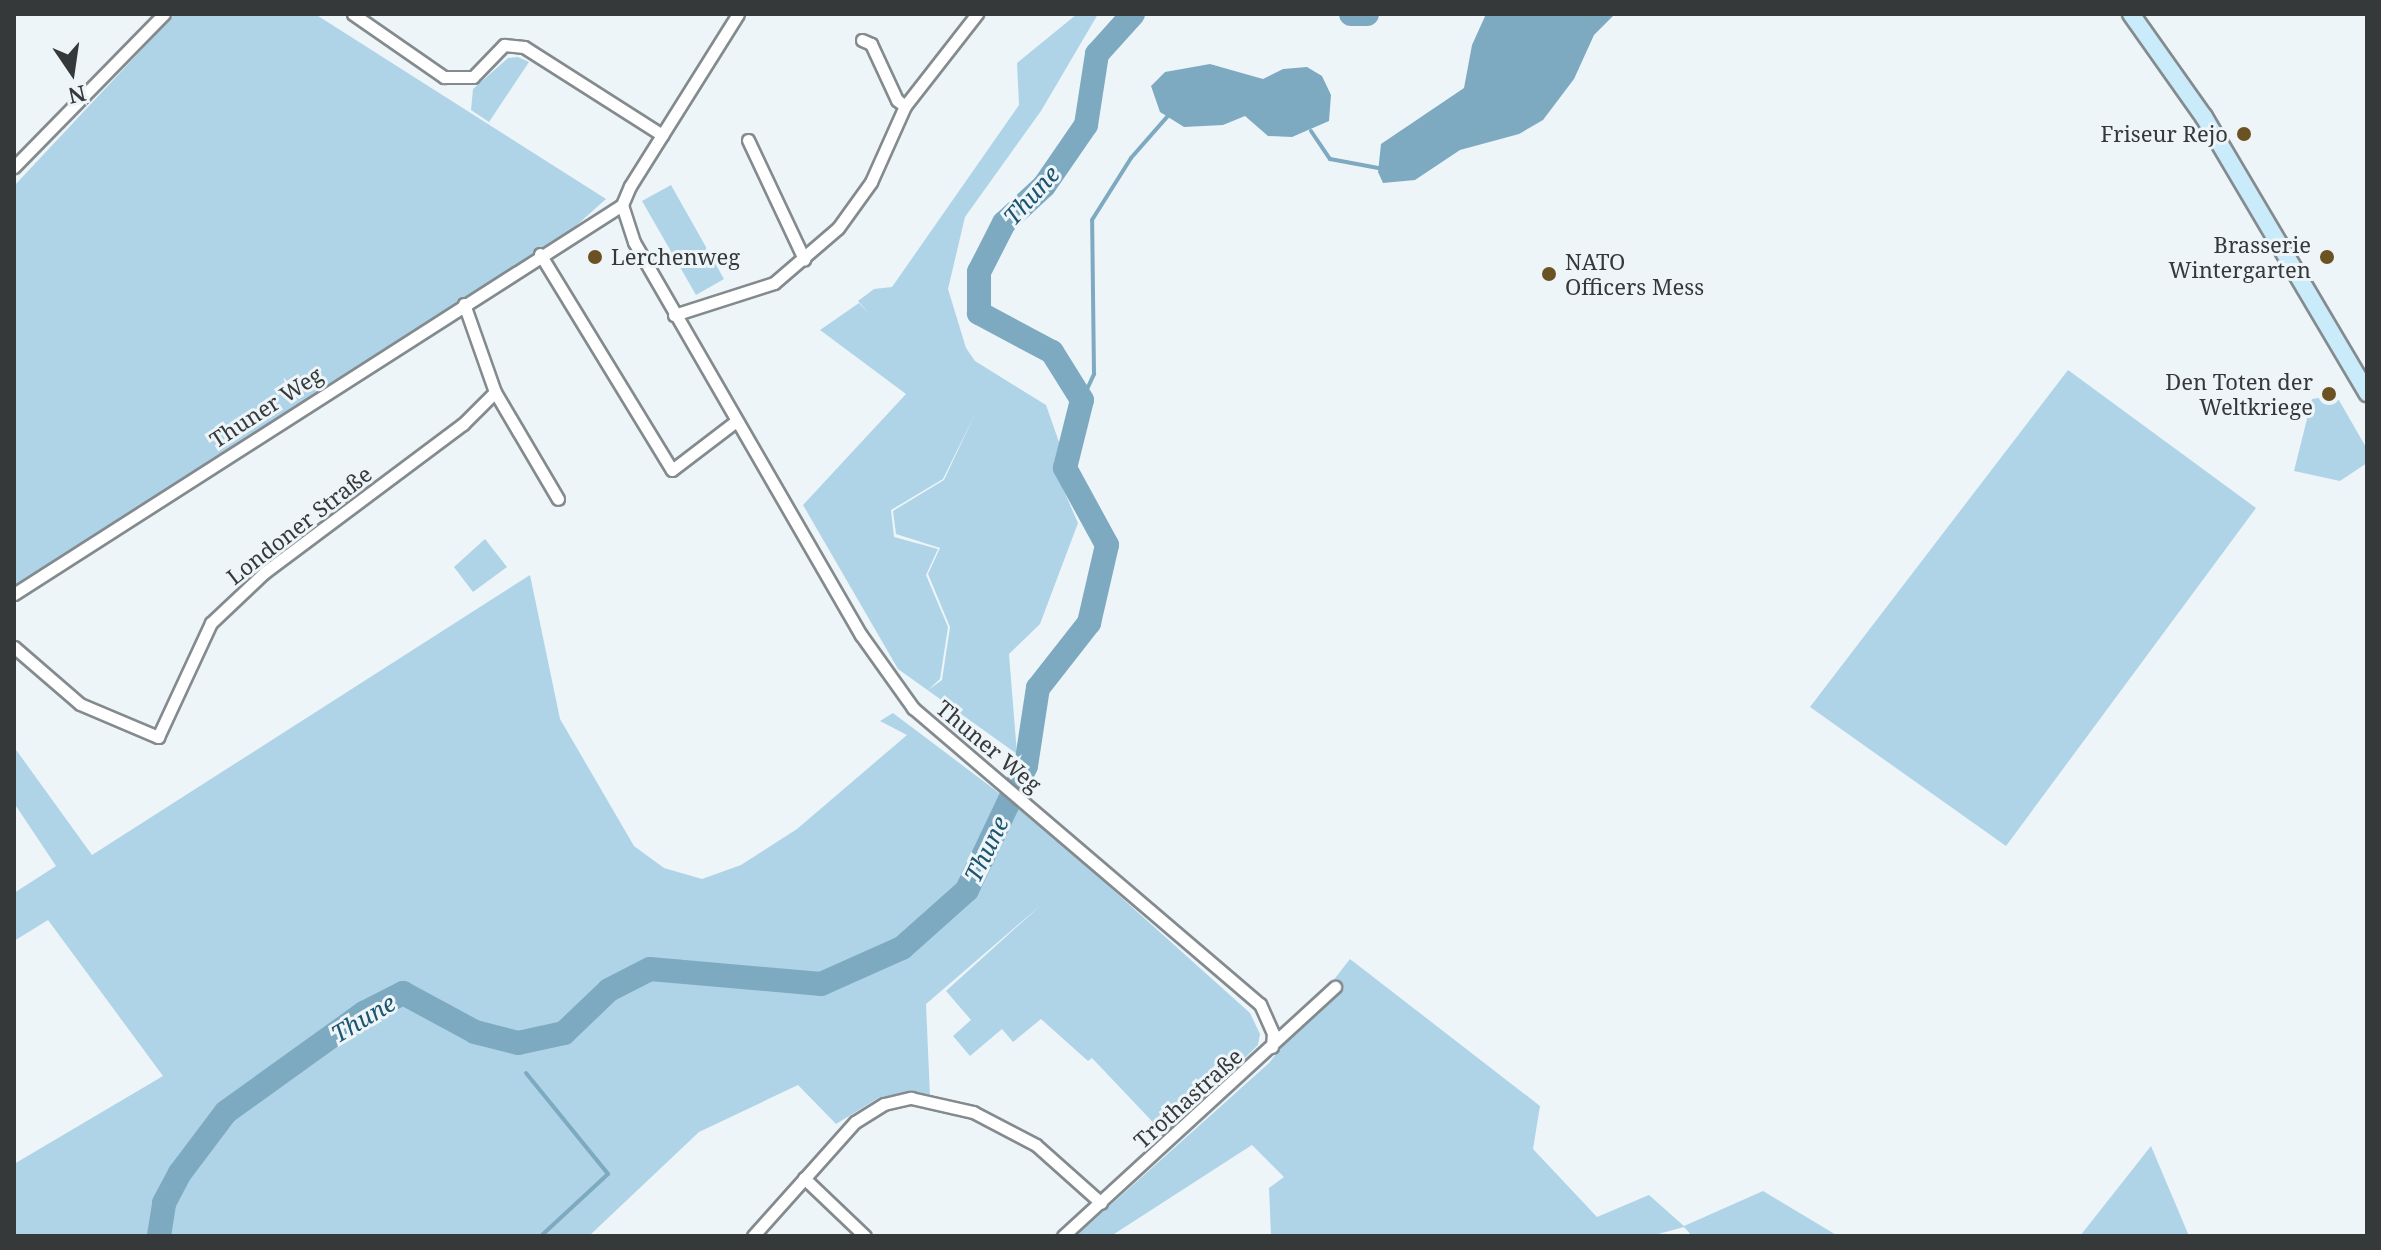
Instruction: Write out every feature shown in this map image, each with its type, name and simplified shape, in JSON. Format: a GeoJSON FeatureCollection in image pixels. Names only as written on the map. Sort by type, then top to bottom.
{"type":"FeatureCollection","features":[{"type":"Feature","properties":{"kind":"main road"},"geometry":{"type":"LineString","coordinates":[[2131,14],[2204,117],[2362,374],[2367,393]]}},
{"type":"Feature","properties":{"kind":"street"},"geometry":{"type":"LineString","coordinates":[[14,167],[164,14]]}},
{"type":"Feature","properties":{"kind":"street"},"geometry":{"type":"LineString","coordinates":[[622,205],[738,14]]}},
{"type":"Feature","properties":{"kind":"street"},"geometry":{"type":"LineString","coordinates":[[674,315],[774,283],[838,228],[871,182],[905,106],[977,14]]}},
{"type":"Feature","properties":{"kind":"street"},"geometry":{"type":"LineString","coordinates":[[356,15],[444,77],[473,77],[504,45],[524,47],[662,135]]}},
{"type":"Feature","properties":{"kind":"street"},"geometry":{"type":"LineString","coordinates":[[862,40],[871,44],[897,100],[905,106]]}},
{"type":"Feature","properties":{"kind":"street"},"geometry":{"type":"LineString","coordinates":[[748,140],[804,259]]}},
{"type":"Feature","properties":{"kind":"street","name":"Thuner Weg"},"geometry":{"type":"LineString","coordinates":[[14,594],[566,236],[622,205],[626,225],[674,315],[861,635],[908,702],[1260,1004],[1273,1033],[1272,1047]]}},
{"type":"Feature","properties":{"kind":"street"},"geometry":{"type":"LineString","coordinates":[[540,254],[672,470],[736,421]]}},
{"type":"Feature","properties":{"kind":"street"},"geometry":{"type":"LineString","coordinates":[[464,304],[495,392],[558,499]]}},
{"type":"Feature","properties":{"kind":"street","name":"Londoner Straße"},"geometry":{"type":"LineString","coordinates":[[14,647],[80,704],[158,737],[211,623],[265,572],[463,424],[495,392]]}},
{"type":"Feature","properties":{"kind":"street","name":"Trothastraße"},"geometry":{"type":"LineString","coordinates":[[1063,1236],[1335,987]]}},
{"type":"Feature","properties":{"kind":"street"},"geometry":{"type":"LineString","coordinates":[[753,1236],[855,1122],[884,1104],[911,1098],[973,1112],[1036,1145],[1101,1203]]}},
{"type":"Feature","properties":{"kind":"street"},"geometry":{"type":"LineString","coordinates":[[804,1178],[865,1236]]}},
{"type":"Feature","properties":{"kind":"shaded area"},"geometry":{"type":"Polygon","coordinates":[[[175,14],[315,14],[606,199],[560,240],[14,594],[14,186],[175,14]]]}},
{"type":"Feature","properties":{"kind":"shaded area"},"geometry":{"type":"Polygon","coordinates":[[[1077,14],[1098,14],[1041,111],[965,217],[948,289],[966,348],[975,361],[1046,405],[1059,442],[1057,475],[1078,523],[1040,624],[1009,654],[1017,754],[898,669],[803,505],[906,394],[820,330],[859,303],[869,313],[858,301],[874,289],[892,287],[1019,105],[1017,63],[1077,14]],[[975,414],[943,479],[891,510],[894,537],[938,549],[926,575],[948,627],[940,679],[928,690],[942,680],[950,627],[928,574],[940,548],[896,534],[893,511],[944,480],[975,414]]]}},
{"type":"Feature","properties":{"kind":"shaded area"},"geometry":{"type":"Polygon","coordinates":[[[1486,14],[1615,14],[1594,35],[1574,79],[1543,120],[1519,134],[1460,150],[1415,180],[1383,183],[1378,172],[1381,144],[1464,88],[1472,45],[1486,14]]]}},
{"type":"Feature","properties":{"kind":"shaded area"},"geometry":{"type":"Polygon","coordinates":[[[518,57],[529,62],[489,122],[471,110],[473,89],[508,58],[518,57]]]}},
{"type":"Feature","properties":{"kind":"shaded area"},"geometry":{"type":"Polygon","coordinates":[[[1210,64],[1263,79],[1283,69],[1307,67],[1322,76],[1331,95],[1329,121],[1292,137],[1268,136],[1245,116],[1223,125],[1184,127],[1160,112],[1151,86],[1165,72],[1210,64]]]}},
{"type":"Feature","properties":{"kind":"shaded area"},"geometry":{"type":"Polygon","coordinates":[[[671,185],[724,279],[696,295],[642,201],[671,185]]]}},
{"type":"Feature","properties":{"kind":"shaded area"},"geometry":{"type":"Polygon","coordinates":[[[2068,370],[2256,508],[2006,846],[1810,707],[2068,370]]]}},
{"type":"Feature","properties":{"kind":"shaded area"},"geometry":{"type":"Polygon","coordinates":[[[2336,395],[2367,449],[2367,463],[2340,481],[2294,471],[2312,399],[2336,395]]]}},
{"type":"Feature","properties":{"kind":"shaded area"},"geometry":{"type":"Polygon","coordinates":[[[485,539],[507,567],[473,592],[454,567],[485,539]]]}},
{"type":"Feature","properties":{"kind":"shaded area"},"geometry":{"type":"Polygon","coordinates":[[[530,575],[560,719],[634,846],[664,868],[702,879],[741,865],[797,829],[907,735],[880,721],[893,713],[1035,820],[1250,1013],[1260,1034],[1258,1045],[1166,1136],[1092,1058],[1088,1061],[1041,1019],[1013,1042],[1002,1029],[970,1056],[953,1036],[971,1020],[946,991],[1041,905],[926,1004],[930,1096],[880,1097],[836,1124],[798,1085],[699,1132],[589,1236],[14,1236],[14,1164],[163,1076],[48,920],[14,941],[14,893],[56,866],[14,803],[14,747],[92,855],[530,575]]]}},
{"type":"Feature","properties":{"kind":"shaded area"},"geometry":{"type":"Polygon","coordinates":[[[1350,959],[1540,1106],[1533,1149],[1597,1217],[1649,1195],[1684,1226],[1763,1191],[1838,1236],[1692,1236],[1684,1227],[1651,1236],[1271,1236],[1269,1188],[1284,1177],[1252,1145],[1111,1236],[1076,1236],[1269,1063],[1350,959]]]}},
{"type":"Feature","properties":{"kind":"shaded area"},"geometry":{"type":"Polygon","coordinates":[[[2151,1146],[2189,1236],[2080,1236],[2151,1146]]]}},
{"type":"Feature","properties":{"kind":"waterway","name":"Thune"},"geometry":{"type":"LineString","coordinates":[[159,1236],[164,1203],[180,1173],[226,1112],[364,1013],[403,993],[475,1032],[518,1043],[564,1033],[609,990],[650,969],[821,984],[902,948],[967,890],[1026,766],[1038,688],[1089,623],[1107,545],[1065,468],[1082,400],[1052,352],[979,313],[979,272],[1004,223],[1044,186],[1086,125],[1097,54],[1133,14]]}},
{"type":"Feature","properties":{"kind":"waterway","name":"Thune"},"geometry":{"type":"LineString","coordinates":[[1351,14],[1367,14]]}},
{"type":"Feature","properties":{"kind":"waterway"},"geometry":{"type":"LineString","coordinates":[[1082,400],[1094,374],[1092,220],[1131,158],[1167,117]]}},
{"type":"Feature","properties":{"kind":"waterway"},"geometry":{"type":"LineString","coordinates":[[1311,131],[1330,159],[1378,168]]}},
{"type":"Feature","properties":{"kind":"waterway"},"geometry":{"type":"LineString","coordinates":[[526,1073],[608,1174],[541,1236]]}},
{"type":"Feature","properties":{"kind":"place","name":"Friseur Rejo"},"geometry":{"type":"Point","coordinates":[2244,134]}},
{"type":"Feature","properties":{"kind":"place","name":"Lerchenweg"},"geometry":{"type":"Point","coordinates":[595,257]}},
{"type":"Feature","properties":{"kind":"place","name":"Brasserie Wintergarten"},"geometry":{"type":"Point","coordinates":[2327,257]}},
{"type":"Feature","properties":{"kind":"place","name":"NATO Officers Mess"},"geometry":{"type":"Point","coordinates":[1549,274]}},
{"type":"Feature","properties":{"kind":"place","name":"Den Toten der Weltkriege"},"geometry":{"type":"Point","coordinates":[2329,394]}}]}
